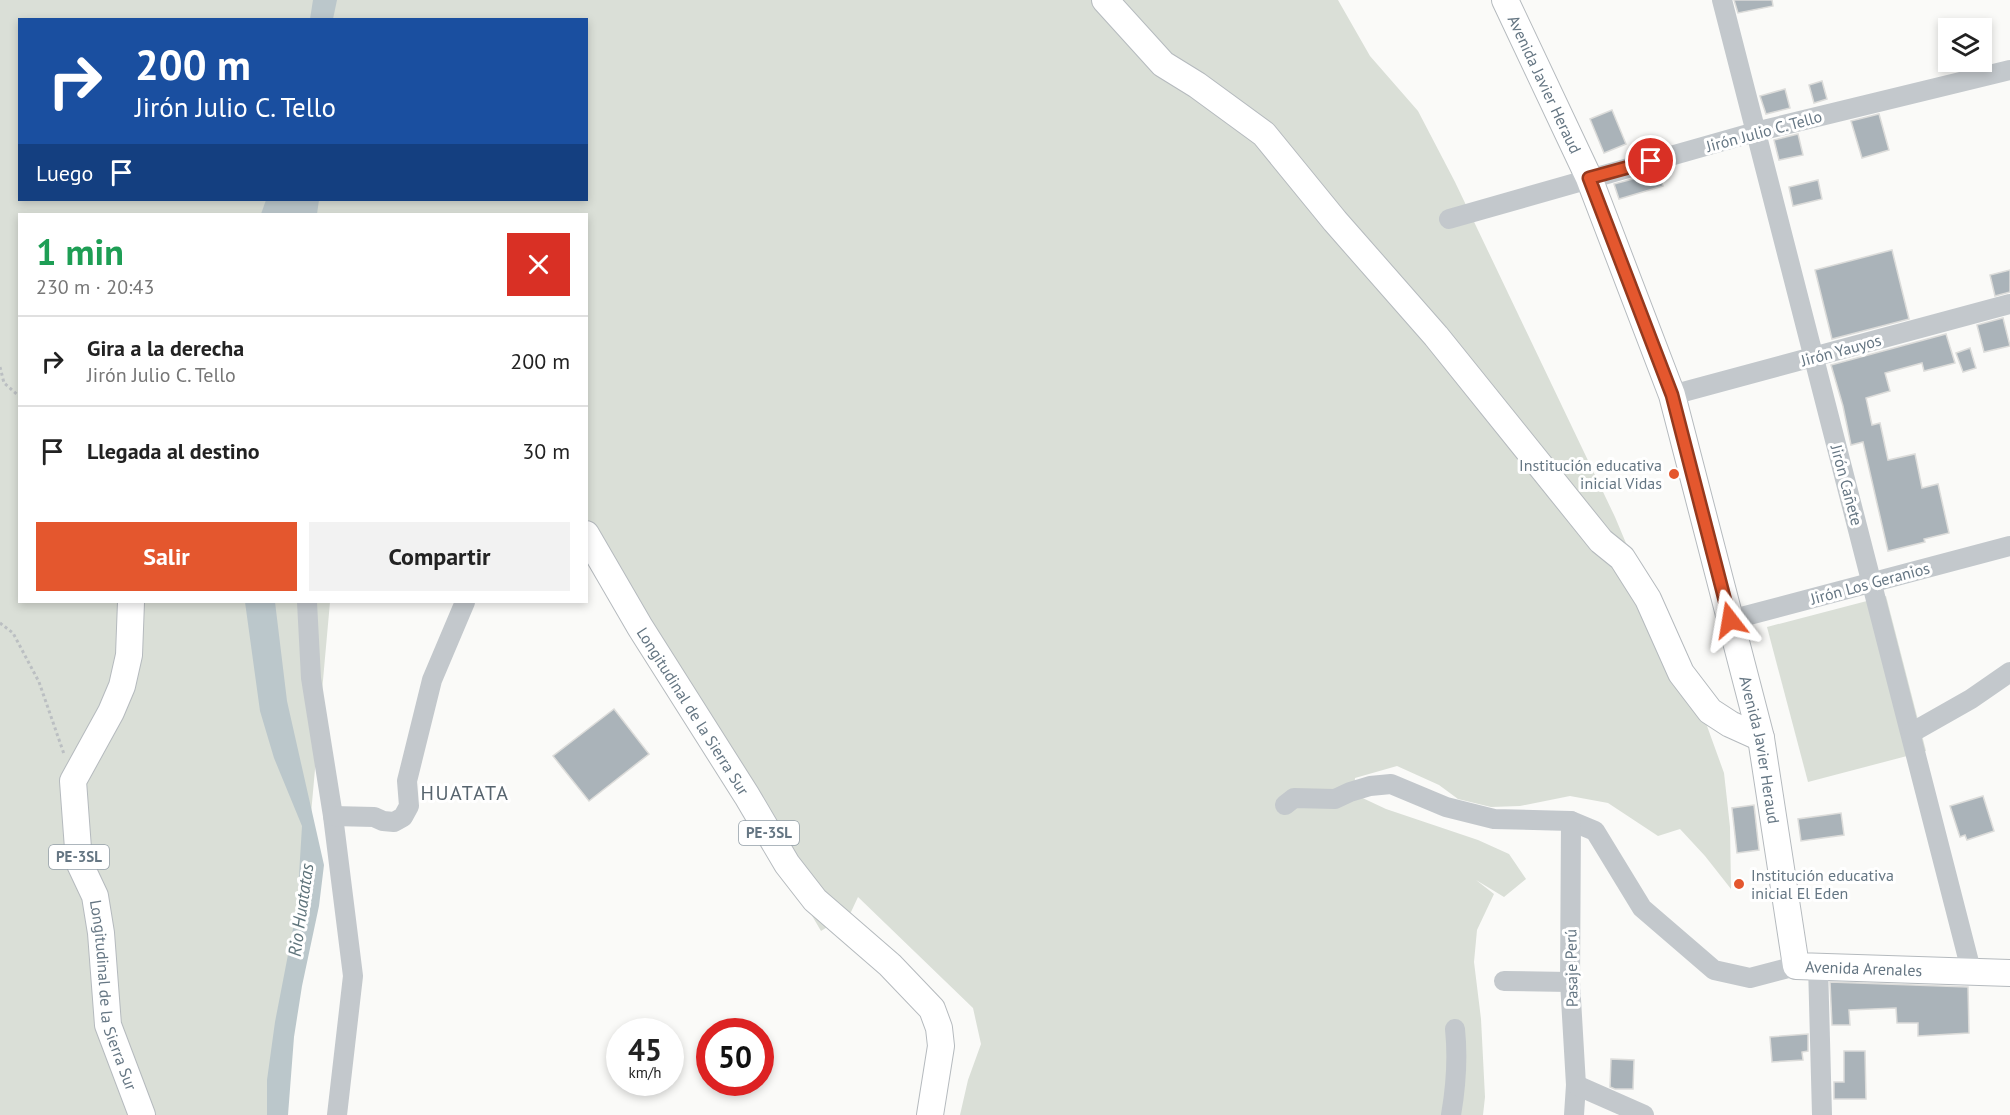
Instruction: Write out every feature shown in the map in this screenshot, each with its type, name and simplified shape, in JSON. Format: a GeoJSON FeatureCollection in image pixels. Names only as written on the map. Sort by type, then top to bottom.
{"type":"FeatureCollection","features":[{"type":"Feature","properties":{"kind":"main road"},"geometry":{"type":"LineString","coordinates":[[1105,0],[1163,64],[1197,85],[1264,134],[1335,221],[1436,336],[1601,541],[1622,558],[1648,599],[1681,673],[1710,711],[1730,724],[1761,738]]}},
{"type":"Feature","properties":{"kind":"main road","name":"Avenida Javier Heraud"},"geometry":{"type":"LineString","coordinates":[[1505,0],[1589,178],[1672,395],[1761,738],[1807,966]]}},
{"type":"Feature","properties":{"kind":"main road","name":"Longitudinal de la Sierra Sur"},"geometry":{"type":"LineString","coordinates":[[588,537],[640,627],[747,796],[787,864],[815,900],[890,964],[932,1009],[939,1028],[940,1046],[930,1115]]}},
{"type":"Feature","properties":{"kind":"main road"},"geometry":{"type":"LineString","coordinates":[[73,781],[111,712],[122,686],[129,655],[131,603]]}},
{"type":"Feature","properties":{"kind":"main road","name":"Longitudinal de la Sierra Sur"},"geometry":{"type":"LineString","coordinates":[[73,781],[79,862],[95,896],[101,933],[108,1025],[142,1115]]}},
{"type":"Feature","properties":{"kind":"main road","name":"Avenida Arenales"},"geometry":{"type":"LineString","coordinates":[[1807,966],[2010,973]]}},
{"type":"Feature","properties":{"kind":"street","name":"Jirón Cañete"},"geometry":{"type":"LineString","coordinates":[[1722,0],[1971,970]]}},
{"type":"Feature","properties":{"kind":"street","name":"Jirón Julio C. Tello"},"geometry":{"type":"LineString","coordinates":[[1449,219],[1755,132],[2010,70]]}},
{"type":"Feature","properties":{"kind":"street","name":"Jirón Yauyos"},"geometry":{"type":"LineString","coordinates":[[1672,395],[2010,304]]}},
{"type":"Feature","properties":{"kind":"street","name":"Jirón Los Geranios"},"geometry":{"type":"LineString","coordinates":[[1730,620],[2010,546]]}},
{"type":"Feature","properties":{"kind":"street"},"geometry":{"type":"LineString","coordinates":[[308,603],[311,678],[333,816],[353,976],[337,1115]]}},
{"type":"Feature","properties":{"kind":"street"},"geometry":{"type":"LineString","coordinates":[[333,816],[374,817],[394,822],[403,817],[408,806],[407,781],[432,680],[465,603]]}},
{"type":"Feature","properties":{"kind":"street"},"geometry":{"type":"LineString","coordinates":[[1911,734],[1971,699],[2010,672]]}},
{"type":"Feature","properties":{"kind":"street"},"geometry":{"type":"LineString","coordinates":[[1285,805],[1294,798],[1335,799],[1370,786],[1391,784],[1446,807],[1494,819],[1528,818],[1571,821]]}},
{"type":"Feature","properties":{"kind":"street","name":"Avenida Arenales"},"geometry":{"type":"LineString","coordinates":[[1571,821],[1595,831],[1642,908],[1714,970],[1750,978],[1807,966]]}},
{"type":"Feature","properties":{"kind":"street","name":"Pasaje Perú"},"geometry":{"type":"LineString","coordinates":[[1571,821],[1570,982],[1576,1085],[1575,1115]]}},
{"type":"Feature","properties":{"kind":"street"},"geometry":{"type":"LineString","coordinates":[[1807,966],[1822,1115]]}},
{"type":"Feature","properties":{"kind":"street"},"geometry":{"type":"LineString","coordinates":[[1504,981],[1570,982]]}},
{"type":"Feature","properties":{"kind":"street"},"geometry":{"type":"LineString","coordinates":[[1451,1115],[1456,1086],[1455,1029]]}},
{"type":"Feature","properties":{"kind":"street"},"geometry":{"type":"LineString","coordinates":[[1576,1085],[1644,1115]]}},
{"type":"Feature","properties":{"kind":"path"},"geometry":{"type":"LineString","coordinates":[[0,367],[4,383],[18,396]]}},
{"type":"Feature","properties":{"kind":"path"},"geometry":{"type":"LineString","coordinates":[[0,623],[13,633],[39,682],[73,781]]}},
{"type":"Feature","properties":{"kind":"shaded area"},"geometry":{"type":"Polygon","coordinates":[[[0,0],[1338,0],[1370,56],[1418,111],[1455,182],[1615,517],[1652,605],[1698,701],[1724,773],[1730,827],[1731,889],[1680,829],[1658,836],[1608,803],[1570,796],[1520,806],[1491,807],[1458,799],[1439,785],[1397,766],[1355,778],[1354,794],[1386,809],[1478,840],[1509,854],[1526,879],[1504,897],[1476,880],[1494,894],[1477,930],[1474,962],[1481,1019],[1485,1097],[1483,1115],[960,1115],[968,1080],[981,1044],[973,1008],[858,897],[851,912],[821,931],[616,582],[588,543],[588,213],[18,213],[18,603],[330,603],[284,1115],[0,1115],[0,0]]]}},
{"type":"Feature","properties":{"kind":"shaded area"},"geometry":{"type":"Polygon","coordinates":[[[1886,596],[1926,751],[1808,782],[1767,627],[1886,596]]]}},
{"type":"Feature","properties":{"kind":"water"},"geometry":{"type":"Polygon","coordinates":[[[313,0],[337,0],[333,18],[310,18],[313,0]]]}},
{"type":"Feature","properties":{"kind":"water"},"geometry":{"type":"Polygon","coordinates":[[[266,201],[319,201],[317,213],[261,213],[266,201]]]}},
{"type":"Feature","properties":{"kind":"water","name":"Rio Huatatas"},"geometry":{"type":"Polygon","coordinates":[[[245,603],[275,603],[287,701],[324,865],[319,906],[294,1037],[288,1115],[267,1115],[267,1080],[275,1022],[297,908],[302,826],[274,758],[260,711],[245,603]]]}},
{"type":"Feature","properties":{"kind":"building"},"geometry":{"type":"Polygon","coordinates":[[[1734,0],[1772,0],[1773,6],[1738,13],[1734,0]]]}},
{"type":"Feature","properties":{"kind":"building"},"geometry":{"type":"Polygon","coordinates":[[[1822,81],[1827,99],[1814,103],[1809,85],[1822,81]]]}},
{"type":"Feature","properties":{"kind":"building"},"geometry":{"type":"Polygon","coordinates":[[[1785,89],[1790,108],[1766,114],[1760,96],[1785,89]]]}},
{"type":"Feature","properties":{"kind":"building"},"geometry":{"type":"Polygon","coordinates":[[[1612,110],[1626,144],[1604,153],[1590,119],[1612,110]]]}},
{"type":"Feature","properties":{"kind":"building"},"geometry":{"type":"Polygon","coordinates":[[[1879,114],[1889,150],[1862,158],[1851,121],[1879,114]]]}},
{"type":"Feature","properties":{"kind":"building"},"geometry":{"type":"Polygon","coordinates":[[[1798,134],[1803,155],[1779,160],[1774,140],[1798,134]]]}},
{"type":"Feature","properties":{"kind":"building"},"geometry":{"type":"Polygon","coordinates":[[[1659,172],[1663,186],[1619,199],[1614,184],[1659,172]]]}},
{"type":"Feature","properties":{"kind":"building"},"geometry":{"type":"Polygon","coordinates":[[[1818,180],[1822,199],[1793,206],[1789,187],[1818,180]]]}},
{"type":"Feature","properties":{"kind":"building"},"geometry":{"type":"Polygon","coordinates":[[[1892,250],[1909,319],[1832,339],[1815,270],[1892,250]]]}},
{"type":"Feature","properties":{"kind":"building"},"geometry":{"type":"Polygon","coordinates":[[[2010,270],[2010,292],[1995,296],[1990,275],[2010,270]]]}},
{"type":"Feature","properties":{"kind":"building"},"geometry":{"type":"Polygon","coordinates":[[[2003,318],[2010,346],[1984,352],[1977,325],[2003,318]]]}},
{"type":"Feature","properties":{"kind":"building"},"geometry":{"type":"Polygon","coordinates":[[[1946,334],[1955,363],[1924,371],[1922,363],[1885,373],[1890,391],[1866,398],[1872,425],[1880,423],[1888,460],[1915,454],[1922,488],[1938,484],[1949,533],[1924,539],[1925,542],[1888,551],[1863,442],[1851,445],[1831,365],[1946,334]]]}},
{"type":"Feature","properties":{"kind":"building"},"geometry":{"type":"Polygon","coordinates":[[[1970,348],[1976,368],[1963,372],[1956,353],[1970,348]]]}},
{"type":"Feature","properties":{"kind":"building"},"geometry":{"type":"Polygon","coordinates":[[[614,709],[649,754],[589,801],[553,756],[614,709]]]}},
{"type":"Feature","properties":{"kind":"building"},"geometry":{"type":"Polygon","coordinates":[[[1983,796],[1994,831],[1967,840],[1965,835],[1960,837],[1950,806],[1983,796]]]}},
{"type":"Feature","properties":{"kind":"building"},"geometry":{"type":"Polygon","coordinates":[[[1754,805],[1759,850],[1737,853],[1732,808],[1754,805]]]}},
{"type":"Feature","properties":{"kind":"building"},"geometry":{"type":"Polygon","coordinates":[[[1841,813],[1844,835],[1801,841],[1798,819],[1841,813]]]}},
{"type":"Feature","properties":{"kind":"building"},"geometry":{"type":"Polygon","coordinates":[[[1830,982],[1968,987],[1969,1033],[1918,1036],[1918,1023],[1897,1023],[1896,1008],[1849,1010],[1850,1025],[1832,1025],[1830,982]]]}},
{"type":"Feature","properties":{"kind":"building"},"geometry":{"type":"Polygon","coordinates":[[[1808,1034],[1808,1051],[1802,1052],[1803,1060],[1772,1062],[1770,1037],[1808,1034]]]}},
{"type":"Feature","properties":{"kind":"building"},"geometry":{"type":"Polygon","coordinates":[[[1844,1051],[1865,1051],[1866,1099],[1834,1099],[1834,1082],[1844,1082],[1844,1051]]]}},
{"type":"Feature","properties":{"kind":"building"},"geometry":{"type":"Polygon","coordinates":[[[1611,1059],[1634,1060],[1633,1089],[1610,1087],[1611,1059]]]}},
{"type":"Feature","properties":{"kind":"place","name":"Institución educativa inicial Vidas"},"geometry":{"type":"Point","coordinates":[1674,474]}},
{"type":"Feature","properties":{"kind":"place","name":"Institución educativa inicial El Eden"},"geometry":{"type":"Point","coordinates":[1739,884]}},
{"type":"Feature","properties":{"kind":"district","name":"HUATATA"},"geometry":{"type":"Point","coordinates":[465,793]}},
{"type":"Feature","properties":{"kind":"route"},"geometry":{"type":"LineString","coordinates":[[1651,161],[1589,178],[1672,395],[1730,620]]}}]}
